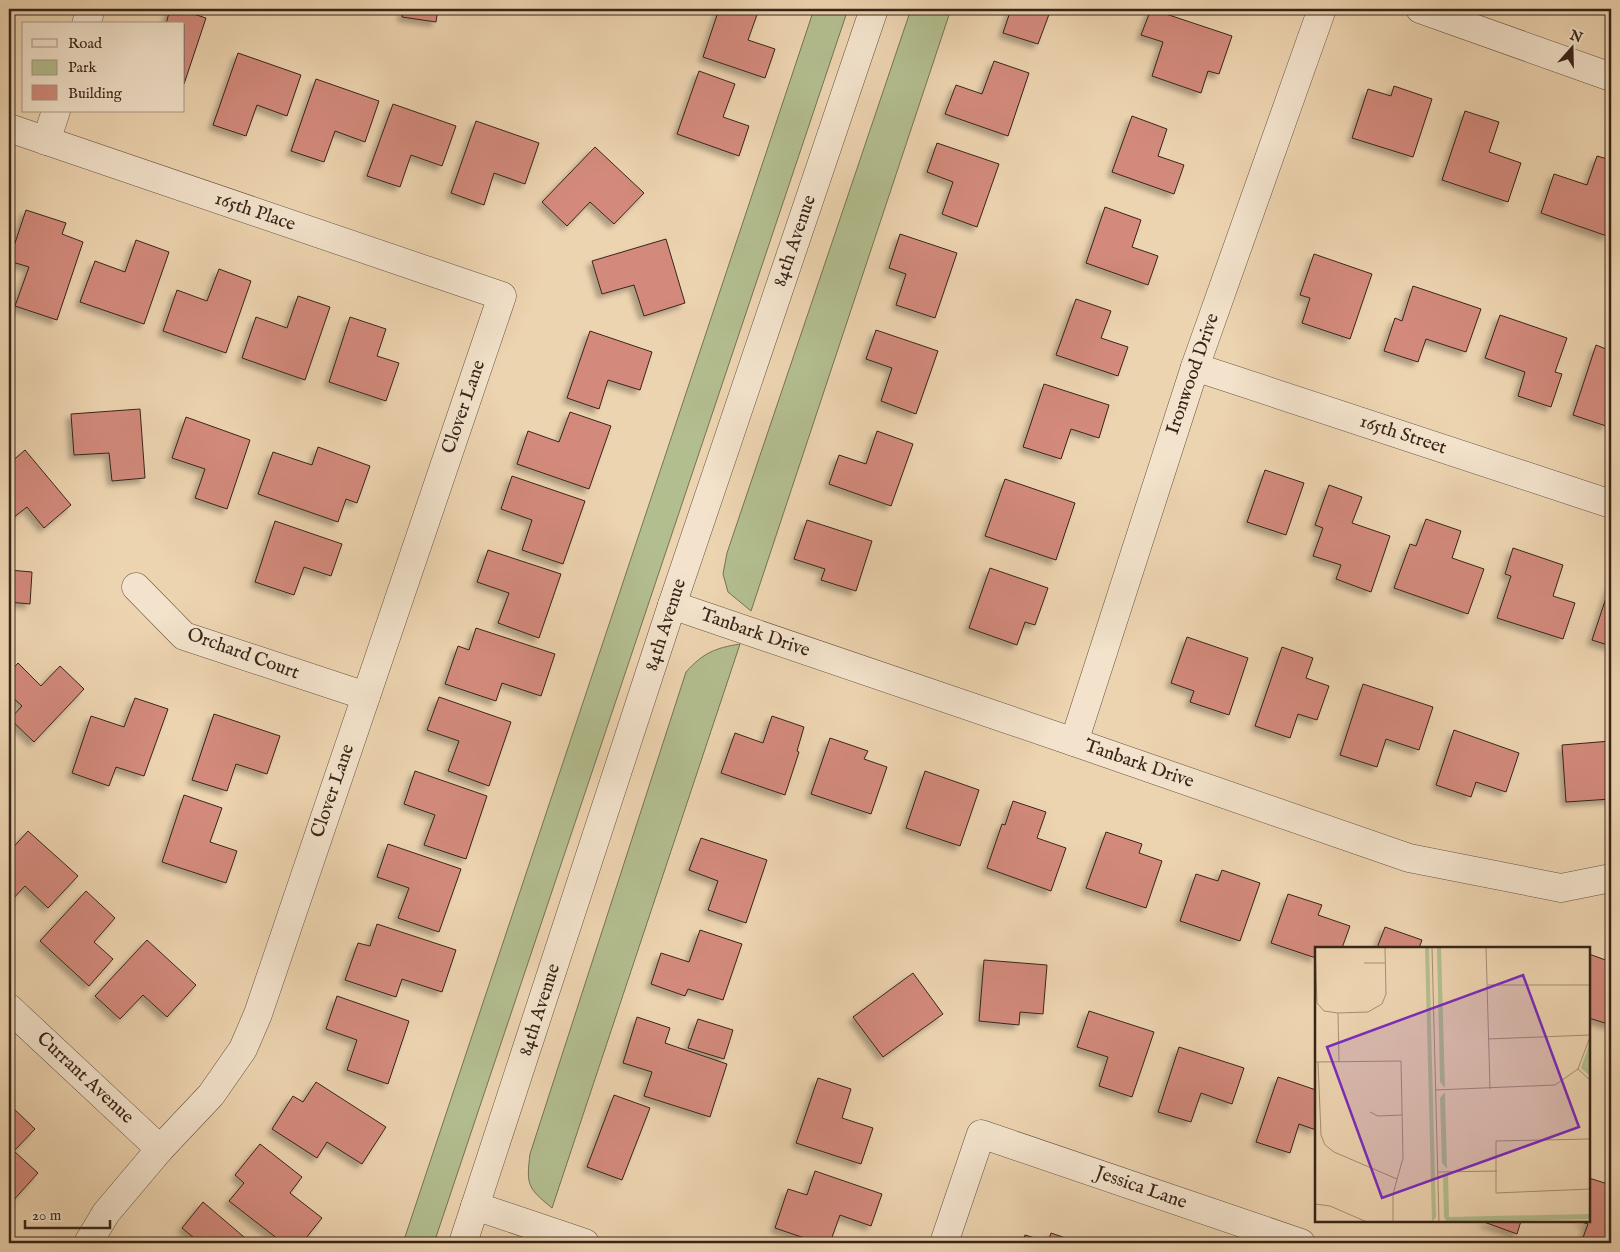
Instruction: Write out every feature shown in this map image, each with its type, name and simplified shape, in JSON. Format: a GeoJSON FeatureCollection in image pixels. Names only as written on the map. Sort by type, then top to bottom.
{"type":"FeatureCollection","features":[{"type":"Feature","properties":{"kind":"street"},"geometry":{"type":"LineString","coordinates":[[87,22],[90,9]]}},
{"type":"Feature","properties":{"kind":"street","name":"84th Avenue"},"geometry":{"type":"LineString","coordinates":[[463,1243],[672,605],[874,9]]}},
{"type":"Feature","properties":{"kind":"street","name":"Ironwood Drive"},"geometry":{"type":"LineString","coordinates":[[1074,742],[1195,367],[1322,9]]}},
{"type":"Feature","properties":{"kind":"street"},"geometry":{"type":"LineString","coordinates":[[1420,9],[1611,76]]}},
{"type":"Feature","properties":{"kind":"street"},"geometry":{"type":"LineString","coordinates":[[46,141],[56,112]]}},
{"type":"Feature","properties":{"kind":"street","name":"165th Place"},"geometry":{"type":"LineString","coordinates":[[9,128],[502,296]]}},
{"type":"Feature","properties":{"kind":"street","name":"Clover Lane"},"geometry":{"type":"LineString","coordinates":[[88,1243],[106,1212],[160,1149],[211,1095],[243,1049],[258,1014],[502,296]]}},
{"type":"Feature","properties":{"kind":"street","name":"165th Street"},"geometry":{"type":"LineString","coordinates":[[1195,367],[1611,504]]}},
{"type":"Feature","properties":{"kind":"street","name":"Orchard Court"},"geometry":{"type":"LineString","coordinates":[[136,587],[184,636],[366,696]]}},
{"type":"Feature","properties":{"kind":"street","name":"Tanbark Drive"},"geometry":{"type":"LineString","coordinates":[[672,605],[1408,858],[1561,888],[1611,878]]}},
{"type":"Feature","properties":{"kind":"street","name":"Currant Avenue"},"geometry":{"type":"LineString","coordinates":[[9,1008],[160,1149]]}},
{"type":"Feature","properties":{"kind":"street","name":"Jessica Lane"},"geometry":{"type":"LineString","coordinates":[[944,1243],[981,1134],[1301,1243]]}},
{"type":"Feature","properties":{"kind":"street"},"geometry":{"type":"LineString","coordinates":[[475,1206],[585,1243]]}},
{"type":"Feature","properties":{"kind":"green space"},"geometry":{"type":"Polygon","coordinates":[[[814,9],[848,9],[434,1243],[403,1243],[814,9]]]}},
{"type":"Feature","properties":{"kind":"green space"},"geometry":{"type":"Polygon","coordinates":[[[911,9],[951,9],[751,611],[728,592],[723,574],[727,553],[911,9]]]}},
{"type":"Feature","properties":{"kind":"green space"},"geometry":{"type":"Polygon","coordinates":[[[740,644],[552,1208],[530,1186],[528,1173],[530,1154],[686,672],[698,660],[710,652],[740,644]]]}},
{"type":"Feature","properties":{"kind":"building"},"geometry":{"type":"Polygon","coordinates":[[[170,9],[178,9],[206,18],[185,81],[185,22],[167,22],[170,9]]]}},
{"type":"Feature","properties":{"kind":"building"},"geometry":{"type":"Polygon","coordinates":[[[403,9],[438,9],[436,22],[402,17],[403,9]]]}},
{"type":"Feature","properties":{"kind":"building"},"geometry":{"type":"Polygon","coordinates":[[[719,9],[759,9],[748,40],[775,49],[765,78],[703,57],[719,9]]]}},
{"type":"Feature","properties":{"kind":"building"},"geometry":{"type":"Polygon","coordinates":[[[1011,9],[1051,9],[1038,44],[1003,33],[1011,9]]]}},
{"type":"Feature","properties":{"kind":"building"},"geometry":{"type":"Polygon","coordinates":[[[1151,9],[1232,36],[1219,74],[1208,71],[1201,93],[1152,76],[1163,42],[1141,35],[1151,9]]]}},
{"type":"Feature","properties":{"kind":"building"},"geometry":{"type":"Polygon","coordinates":[[[238,53],[301,75],[287,116],[257,105],[246,136],[213,125],[238,53]]]}},
{"type":"Feature","properties":{"kind":"building"},"geometry":{"type":"Polygon","coordinates":[[[994,61],[1029,73],[1008,136],[945,114],[956,85],[982,94],[994,61]]]}},
{"type":"Feature","properties":{"kind":"building"},"geometry":{"type":"Polygon","coordinates":[[[699,71],[735,84],[723,117],[749,126],[739,156],[677,134],[699,71]]]}},
{"type":"Feature","properties":{"kind":"building"},"geometry":{"type":"Polygon","coordinates":[[[316,79],[379,101],[365,142],[335,131],[324,162],[291,151],[316,79]]]}},
{"type":"Feature","properties":{"kind":"building"},"geometry":{"type":"Polygon","coordinates":[[[1394,86],[1432,99],[1413,157],[1352,138],[1368,89],[1391,96],[1394,86]]]}},
{"type":"Feature","properties":{"kind":"building"},"geometry":{"type":"Polygon","coordinates":[[[393,104],[456,126],[442,166],[411,155],[400,187],[367,176],[393,104]]]}},
{"type":"Feature","properties":{"kind":"building"},"geometry":{"type":"Polygon","coordinates":[[[1465,111],[1499,122],[1489,152],[1521,163],[1508,202],[1442,180],[1465,111]]]}},
{"type":"Feature","properties":{"kind":"building"},"geometry":{"type":"Polygon","coordinates":[[[1132,116],[1167,129],[1158,156],[1184,165],[1174,194],[1112,172],[1132,116]]]}},
{"type":"Feature","properties":{"kind":"building"},"geometry":{"type":"Polygon","coordinates":[[[476,121],[539,143],[525,184],[494,173],[484,205],[451,193],[476,121]]]}},
{"type":"Feature","properties":{"kind":"building"},"geometry":{"type":"Polygon","coordinates":[[[937,143],[999,164],[977,227],[942,214],[953,182],[927,172],[937,143]]]}},
{"type":"Feature","properties":{"kind":"building"},"geometry":{"type":"Polygon","coordinates":[[[595,147],[644,193],[614,224],[590,202],[567,226],[542,202],[595,147]]]}},
{"type":"Feature","properties":{"kind":"building"},"geometry":{"type":"Polygon","coordinates":[[[1597,156],[1611,160],[1611,223],[1607,236],[1541,213],[1554,174],[1587,185],[1597,156]]]}},
{"type":"Feature","properties":{"kind":"building"},"geometry":{"type":"Polygon","coordinates":[[[1105,207],[1141,220],[1132,247],[1158,256],[1148,285],[1086,263],[1105,207]]]}},
{"type":"Feature","properties":{"kind":"building"},"geometry":{"type":"Polygon","coordinates":[[[26,210],[66,223],[62,234],[83,242],[57,320],[15,306],[29,267],[9,261],[26,210]]]}},
{"type":"Feature","properties":{"kind":"building"},"geometry":{"type":"Polygon","coordinates":[[[900,234],[957,253],[935,318],[896,305],[906,274],[889,268],[900,234]]]}},
{"type":"Feature","properties":{"kind":"building"},"geometry":{"type":"Polygon","coordinates":[[[666,239],[685,303],[644,316],[634,285],[602,294],[592,261],[666,239]]]}},
{"type":"Feature","properties":{"kind":"building"},"geometry":{"type":"Polygon","coordinates":[[[136,240],[169,252],[144,324],[80,302],[95,261],[125,272],[136,240]]]}},
{"type":"Feature","properties":{"kind":"building"},"geometry":{"type":"Polygon","coordinates":[[[1314,254],[1372,274],[1350,339],[1302,323],[1310,298],[1300,295],[1314,254]]]}},
{"type":"Feature","properties":{"kind":"building"},"geometry":{"type":"Polygon","coordinates":[[[219,269],[251,281],[226,353],[163,331],[177,290],[207,301],[219,269]]]}},
{"type":"Feature","properties":{"kind":"building"},"geometry":{"type":"Polygon","coordinates":[[[1413,286],[1481,309],[1466,352],[1426,339],[1418,362],[1384,351],[1395,318],[1402,321],[1413,286]]]}},
{"type":"Feature","properties":{"kind":"building"},"geometry":{"type":"Polygon","coordinates":[[[298,296],[330,307],[305,380],[242,358],[256,317],[287,328],[298,296]]]}},
{"type":"Feature","properties":{"kind":"building"},"geometry":{"type":"Polygon","coordinates":[[[1076,299],[1111,311],[1101,338],[1128,347],[1118,376],[1056,355],[1076,299]]]}},
{"type":"Feature","properties":{"kind":"building"},"geometry":{"type":"Polygon","coordinates":[[[1500,315],[1567,338],[1555,372],[1562,374],[1551,407],[1518,396],[1525,372],[1485,358],[1500,315]]]}},
{"type":"Feature","properties":{"kind":"building"},"geometry":{"type":"Polygon","coordinates":[[[350,317],[386,329],[377,356],[399,363],[386,401],[329,382],[350,317]]]}},
{"type":"Feature","properties":{"kind":"building"},"geometry":{"type":"Polygon","coordinates":[[[876,330],[938,351],[916,414],[881,401],[892,368],[866,359],[876,330]]]}},
{"type":"Feature","properties":{"kind":"building"},"geometry":{"type":"Polygon","coordinates":[[[590,331],[652,352],[640,390],[608,380],[599,409],[567,398],[590,331]]]}},
{"type":"Feature","properties":{"kind":"building"},"geometry":{"type":"Polygon","coordinates":[[[1596,345],[1611,351],[1611,412],[1606,426],[1573,415],[1596,345]]]}},
{"type":"Feature","properties":{"kind":"building"},"geometry":{"type":"Polygon","coordinates":[[[1044,384],[1109,405],[1099,438],[1071,429],[1061,459],[1023,447],[1044,384]]]}},
{"type":"Feature","properties":{"kind":"building"},"geometry":{"type":"Polygon","coordinates":[[[140,409],[145,478],[112,481],[109,453],[74,455],[71,414],[140,409]]]}},
{"type":"Feature","properties":{"kind":"building"},"geometry":{"type":"Polygon","coordinates":[[[570,412],[611,426],[589,489],[517,464],[528,431],[559,442],[570,412]]]}},
{"type":"Feature","properties":{"kind":"building"},"geometry":{"type":"Polygon","coordinates":[[[186,417],[250,440],[227,509],[195,498],[205,469],[172,458],[186,417]]]}},
{"type":"Feature","properties":{"kind":"building"},"geometry":{"type":"Polygon","coordinates":[[[877,431],[913,444],[891,506],[829,484],[839,455],[866,464],[877,431]]]}},
{"type":"Feature","properties":{"kind":"building"},"geometry":{"type":"Polygon","coordinates":[[[318,447],[370,466],[357,503],[346,499],[338,522],[258,494],[273,452],[312,465],[318,447]]]}},
{"type":"Feature","properties":{"kind":"building"},"geometry":{"type":"Polygon","coordinates":[[[25,450],[71,505],[44,528],[27,507],[9,521],[9,464],[25,450]]]}},
{"type":"Feature","properties":{"kind":"building"},"geometry":{"type":"Polygon","coordinates":[[[1265,470],[1304,483],[1286,535],[1247,522],[1265,470]]]}},
{"type":"Feature","properties":{"kind":"building"},"geometry":{"type":"Polygon","coordinates":[[[512,476],[585,501],[563,564],[522,550],[532,520],[501,509],[512,476]]]}},
{"type":"Feature","properties":{"kind":"building"},"geometry":{"type":"Polygon","coordinates":[[[1005,479],[1075,503],[1056,560],[985,536],[1005,479]]]}},
{"type":"Feature","properties":{"kind":"building"},"geometry":{"type":"Polygon","coordinates":[[[1329,485],[1362,497],[1352,523],[1390,536],[1371,592],[1336,579],[1341,565],[1313,556],[1323,528],[1315,525],[1329,485]]]}},
{"type":"Feature","properties":{"kind":"building"},"geometry":{"type":"Polygon","coordinates":[[[1426,519],[1461,531],[1452,558],[1484,569],[1468,614],[1394,588],[1410,544],[1416,546],[1426,519]]]}},
{"type":"Feature","properties":{"kind":"building"},"geometry":{"type":"Polygon","coordinates":[[[807,520],[872,541],[856,591],[821,580],[825,569],[794,559],[807,520]]]}},
{"type":"Feature","properties":{"kind":"building"},"geometry":{"type":"Polygon","coordinates":[[[275,521],[342,544],[331,576],[304,567],[294,595],[255,582],[275,521]]]}},
{"type":"Feature","properties":{"kind":"building"},"geometry":{"type":"Polygon","coordinates":[[[1513,548],[1563,565],[1553,596],[1575,603],[1563,639],[1497,618],[1511,576],[1505,574],[1513,548]]]}},
{"type":"Feature","properties":{"kind":"building"},"geometry":{"type":"Polygon","coordinates":[[[488,550],[561,574],[539,638],[498,623],[509,593],[477,582],[488,550]]]}},
{"type":"Feature","properties":{"kind":"building"},"geometry":{"type":"Polygon","coordinates":[[[990,568],[1048,588],[1035,625],[1025,622],[1017,645],[969,628],[990,568]]]}},
{"type":"Feature","properties":{"kind":"building"},"geometry":{"type":"Polygon","coordinates":[[[9,570],[32,572],[30,604],[9,602],[9,570]]]}},
{"type":"Feature","properties":{"kind":"building"},"geometry":{"type":"Polygon","coordinates":[[[1611,583],[1611,646],[1592,640],[1611,583]]]}},
{"type":"Feature","properties":{"kind":"building"},"geometry":{"type":"Polygon","coordinates":[[[476,628],[555,654],[541,696],[502,683],[496,701],[445,684],[458,646],[469,650],[476,628]]]}},
{"type":"Feature","properties":{"kind":"building"},"geometry":{"type":"Polygon","coordinates":[[[1187,637],[1248,658],[1229,715],[1190,702],[1194,691],[1171,683],[1187,637]]]}},
{"type":"Feature","properties":{"kind":"building"},"geometry":{"type":"Polygon","coordinates":[[[1282,647],[1313,658],[1306,678],[1329,686],[1317,720],[1298,714],[1290,738],[1255,726],[1282,647]]]}},
{"type":"Feature","properties":{"kind":"building"},"geometry":{"type":"Polygon","coordinates":[[[18,663],[41,686],[60,666],[84,689],[34,742],[10,719],[22,706],[9,694],[9,673],[18,663]]]}},
{"type":"Feature","properties":{"kind":"building"},"geometry":{"type":"Polygon","coordinates":[[[1363,684],[1433,707],[1419,750],[1386,739],[1377,767],[1340,755],[1363,684]]]}},
{"type":"Feature","properties":{"kind":"building"},"geometry":{"type":"Polygon","coordinates":[[[439,697],[511,722],[489,786],[448,771],[459,741],[427,730],[439,697]]]}},
{"type":"Feature","properties":{"kind":"building"},"geometry":{"type":"Polygon","coordinates":[[[135,698],[168,709],[144,776],[116,767],[109,786],[72,773],[91,716],[124,727],[135,698]]]}},
{"type":"Feature","properties":{"kind":"building"},"geometry":{"type":"Polygon","coordinates":[[[214,714],[280,736],[267,774],[236,764],[227,791],[192,780],[214,714]]]}},
{"type":"Feature","properties":{"kind":"building"},"geometry":{"type":"Polygon","coordinates":[[[772,716],[804,727],[797,751],[799,752],[785,795],[721,773],[735,733],[763,743],[772,716]]]}},
{"type":"Feature","properties":{"kind":"building"},"geometry":{"type":"Polygon","coordinates":[[[1454,730],[1519,753],[1506,792],[1476,782],[1471,797],[1436,785],[1454,730]]]}},
{"type":"Feature","properties":{"kind":"building"},"geometry":{"type":"Polygon","coordinates":[[[830,738],[868,751],[864,759],[887,767],[871,814],[811,794],[830,738]]]}},
{"type":"Feature","properties":{"kind":"building"},"geometry":{"type":"Polygon","coordinates":[[[1611,741],[1611,799],[1566,802],[1562,745],[1611,741]]]}},
{"type":"Feature","properties":{"kind":"building"},"geometry":{"type":"Polygon","coordinates":[[[415,771],[487,796],[466,859],[424,845],[435,815],[404,804],[415,771]]]}},
{"type":"Feature","properties":{"kind":"building"},"geometry":{"type":"Polygon","coordinates":[[[925,771],[979,790],[960,846],[906,828],[925,771]]]}},
{"type":"Feature","properties":{"kind":"building"},"geometry":{"type":"Polygon","coordinates":[[[184,795],[222,808],[210,842],[237,851],[226,883],[162,862],[184,795]]]}},
{"type":"Feature","properties":{"kind":"building"},"geometry":{"type":"Polygon","coordinates":[[[1013,801],[1046,812],[1037,838],[1066,848],[1051,891],[987,868],[1002,824],[1005,825],[1013,801]]]}},
{"type":"Feature","properties":{"kind":"building"},"geometry":{"type":"Polygon","coordinates":[[[28,831],[78,876],[48,908],[25,886],[9,903],[9,852],[28,831]]]}},
{"type":"Feature","properties":{"kind":"building"},"geometry":{"type":"Polygon","coordinates":[[[1106,832],[1142,844],[1139,853],[1162,861],[1146,908],[1086,888],[1106,832]]]}},
{"type":"Feature","properties":{"kind":"building"},"geometry":{"type":"Polygon","coordinates":[[[701,838],[767,860],[746,923],[708,910],[718,881],[689,870],[701,838]]]}},
{"type":"Feature","properties":{"kind":"building"},"geometry":{"type":"Polygon","coordinates":[[[388,844],[461,869],[439,932],[398,918],[409,888],[377,877],[388,844]]]}},
{"type":"Feature","properties":{"kind":"building"},"geometry":{"type":"Polygon","coordinates":[[[1222,870],[1260,883],[1240,941],[1180,921],[1196,874],[1218,881],[1222,870]]]}},
{"type":"Feature","properties":{"kind":"building"},"geometry":{"type":"Polygon","coordinates":[[[86,891],[115,918],[94,942],[113,959],[89,986],[40,941],[86,891]]]}},
{"type":"Feature","properties":{"kind":"building"},"geometry":{"type":"Polygon","coordinates":[[[1288,894],[1322,905],[1318,915],[1350,926],[1342,947],[1315,947],[1315,958],[1271,943],[1288,894]]]}},
{"type":"Feature","properties":{"kind":"building"},"geometry":{"type":"Polygon","coordinates":[[[377,924],[456,950],[442,992],[402,979],[396,997],[345,980],[358,943],[370,946],[377,924]]]}},
{"type":"Feature","properties":{"kind":"building"},"geometry":{"type":"Polygon","coordinates":[[[1385,927],[1422,940],[1419,947],[1377,947],[1385,927]]]}},
{"type":"Feature","properties":{"kind":"building"},"geometry":{"type":"Polygon","coordinates":[[[700,930],[742,944],[723,1000],[688,989],[685,996],[651,984],[661,953],[689,962],[700,930]]]}},
{"type":"Feature","properties":{"kind":"building"},"geometry":{"type":"Polygon","coordinates":[[[147,940],[196,985],[167,1017],[143,995],[120,1019],[95,996],[147,940]]]}},
{"type":"Feature","properties":{"kind":"building"},"geometry":{"type":"Polygon","coordinates":[[[1590,954],[1611,962],[1611,1025],[1590,1018],[1590,954]]]}},
{"type":"Feature","properties":{"kind":"building"},"geometry":{"type":"Polygon","coordinates":[[[984,960],[1047,965],[1043,1014],[1020,1012],[1019,1025],[979,1021],[984,960]]]}},
{"type":"Feature","properties":{"kind":"building"},"geometry":{"type":"Polygon","coordinates":[[[913,973],[943,1014],[883,1057],[853,1017],[913,973]]]}},
{"type":"Feature","properties":{"kind":"building"},"geometry":{"type":"Polygon","coordinates":[[[337,996],[409,1021],[388,1084],[347,1070],[357,1040],[326,1029],[337,996]]]}},
{"type":"Feature","properties":{"kind":"building"},"geometry":{"type":"Polygon","coordinates":[[[1089,1011],[1154,1032],[1132,1097],[1099,1086],[1108,1057],[1077,1047],[1089,1011]]]}},
{"type":"Feature","properties":{"kind":"building"},"geometry":{"type":"Polygon","coordinates":[[[637,1017],[670,1028],[665,1043],[727,1064],[710,1117],[644,1096],[652,1072],[623,1063],[637,1017]]]}},
{"type":"Feature","properties":{"kind":"building"},"geometry":{"type":"Polygon","coordinates":[[[698,1019],[733,1030],[724,1059],[688,1048],[698,1019]]]}},
{"type":"Feature","properties":{"kind":"building"},"geometry":{"type":"Polygon","coordinates":[[[1179,1047],[1244,1068],[1232,1104],[1201,1093],[1191,1122],[1158,1112],[1179,1047]]]}},
{"type":"Feature","properties":{"kind":"building"},"geometry":{"type":"Polygon","coordinates":[[[1278,1077],[1315,1090],[1315,1130],[1299,1124],[1290,1153],[1256,1142],[1278,1077]]]}},
{"type":"Feature","properties":{"kind":"building"},"geometry":{"type":"Polygon","coordinates":[[[818,1078],[851,1089],[842,1118],[873,1128],[861,1164],[796,1143],[818,1078]]]}},
{"type":"Feature","properties":{"kind":"building"},"geometry":{"type":"Polygon","coordinates":[[[316,1082],[386,1127],[362,1164],[327,1142],[317,1158],[272,1129],[293,1096],[303,1102],[316,1082]]]}},
{"type":"Feature","properties":{"kind":"building"},"geometry":{"type":"Polygon","coordinates":[[[614,1095],[650,1108],[622,1180],[587,1167],[614,1095]]]}},
{"type":"Feature","properties":{"kind":"building"},"geometry":{"type":"Polygon","coordinates":[[[10,1105],[35,1129],[14,1151],[38,1173],[11,1203],[9,1201],[10,1105]]]}},
{"type":"Feature","properties":{"kind":"building"},"geometry":{"type":"Polygon","coordinates":[[[260,1144],[302,1177],[290,1193],[322,1218],[302,1243],[283,1243],[229,1201],[244,1183],[235,1175],[260,1144]]]}},
{"type":"Feature","properties":{"kind":"building"},"geometry":{"type":"Polygon","coordinates":[[[815,1171],[882,1194],[871,1226],[840,1215],[830,1243],[819,1243],[775,1228],[788,1189],[807,1195],[815,1171]]]}},
{"type":"Feature","properties":{"kind":"building"},"geometry":{"type":"Polygon","coordinates":[[[1590,1178],[1611,1185],[1611,1243],[1581,1243],[1588,1224],[1582,1222],[1590,1222],[1590,1178]]]}},
{"type":"Feature","properties":{"kind":"building"},"geometry":{"type":"Polygon","coordinates":[[[203,1202],[251,1243],[200,1243],[182,1228],[203,1202]]]}},
{"type":"Feature","properties":{"kind":"building"},"geometry":{"type":"Polygon","coordinates":[[[1484,1222],[1521,1222],[1517,1234],[1484,1222]]]}},
{"type":"Feature","properties":{"kind":"building"},"geometry":{"type":"Polygon","coordinates":[[[1051,1233],[1080,1243],[1022,1243],[1025,1235],[1048,1242],[1051,1233]]]}}]}
